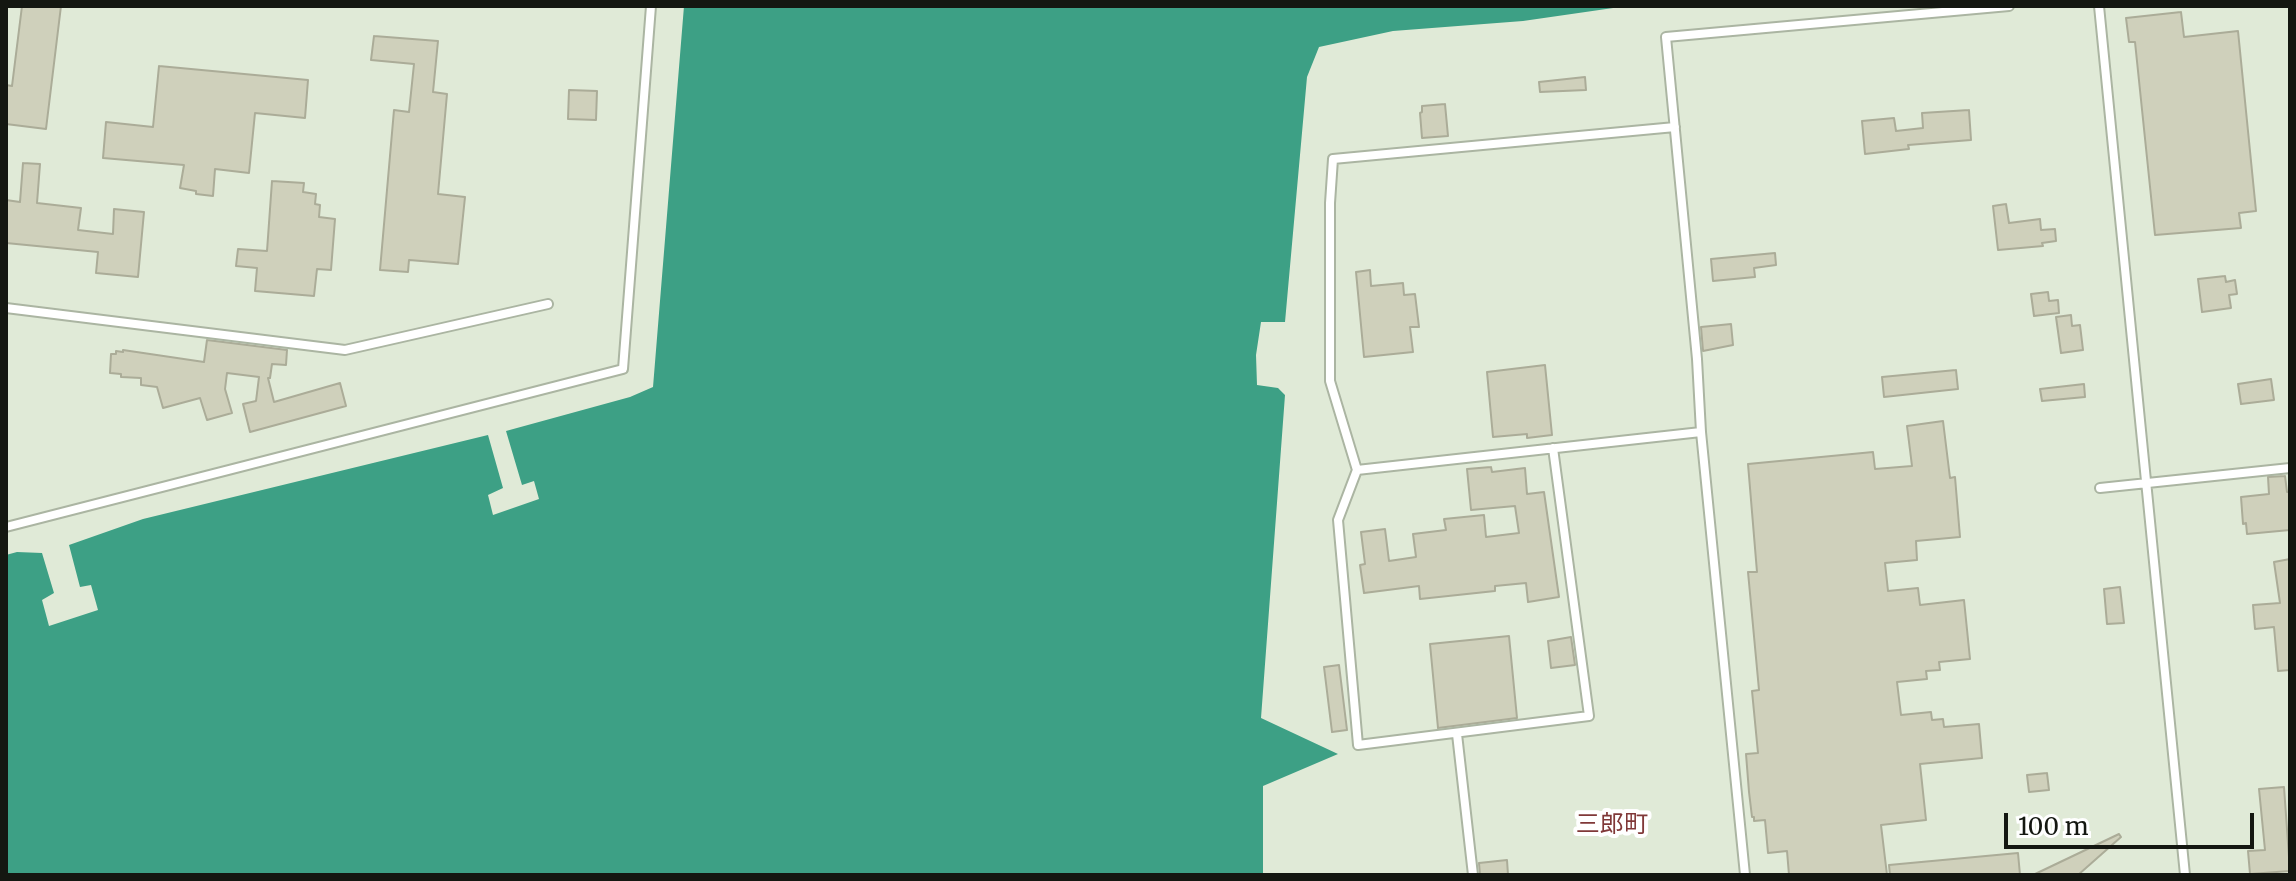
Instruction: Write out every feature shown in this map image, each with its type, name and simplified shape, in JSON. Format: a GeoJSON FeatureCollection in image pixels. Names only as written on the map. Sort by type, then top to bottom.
{"type":"FeatureCollection","features":[{"type":"Feature","properties":{"kind":"lane"},"geometry":{"type":"LineString","coordinates":[[6,527],[623,369],[651,6]]}},
{"type":"Feature","properties":{"kind":"lane"},"geometry":{"type":"LineString","coordinates":[[1745,875],[1666,37],[2009,6]]}},
{"type":"Feature","properties":{"kind":"lane"},"geometry":{"type":"LineString","coordinates":[[2099,6],[2185,875]]}},
{"type":"Feature","properties":{"kind":"lane"},"geometry":{"type":"LineString","coordinates":[[1553,448],[1589,716],[1358,745],[1338,520],[1357,470],[1330,381],[1330,203],[1333,159],[1675,127]]}},
{"type":"Feature","properties":{"kind":"lane"},"geometry":{"type":"LineString","coordinates":[[6,308],[345,350],[548,304]]}},
{"type":"Feature","properties":{"kind":"lane"},"geometry":{"type":"LineString","coordinates":[[1357,470],[1701,432]]}},
{"type":"Feature","properties":{"kind":"lane"},"geometry":{"type":"LineString","coordinates":[[2100,488],[2290,468]]}},
{"type":"Feature","properties":{"kind":"lane"},"geometry":{"type":"LineString","coordinates":[[1457,734],[1473,875]]}},
{"type":"Feature","properties":{"kind":"shaded area"},"geometry":{"type":"Polygon","coordinates":[[[684,6],[1627,6],[1523,21],[1393,31],[1319,47],[1307,77],[1285,322],[1261,322],[1256,355],[1257,385],[1278,388],[1285,395],[1261,718],[1338,754],[1263,786],[1263,875],[6,875],[6,555],[42,553],[54,593],[42,600],[49,626],[98,610],[91,585],[80,587],[69,545],[143,519],[488,435],[503,488],[488,495],[493,515],[539,499],[534,481],[522,485],[506,431],[630,397],[653,387],[684,6]]]}},
{"type":"Feature","properties":{"kind":"building"},"geometry":{"type":"Polygon","coordinates":[[[22,6],[61,6],[46,129],[6,124],[6,85],[12,86],[22,6]]]}},
{"type":"Feature","properties":{"kind":"building"},"geometry":{"type":"Polygon","coordinates":[[[2181,12],[2184,37],[2238,31],[2256,211],[2239,213],[2241,228],[2155,235],[2135,42],[2129,42],[2126,18],[2181,12]]]}},
{"type":"Feature","properties":{"kind":"building"},"geometry":{"type":"Polygon","coordinates":[[[374,36],[438,41],[433,92],[447,94],[438,194],[465,197],[458,264],[409,260],[408,272],[380,270],[394,110],[409,112],[414,64],[371,60],[374,36]]]}},
{"type":"Feature","properties":{"kind":"building"},"geometry":{"type":"Polygon","coordinates":[[[159,66],[308,80],[305,118],[255,113],[249,173],[215,169],[213,196],[196,194],[196,191],[180,188],[184,165],[103,158],[106,122],[153,127],[159,66]]]}},
{"type":"Feature","properties":{"kind":"building"},"geometry":{"type":"Polygon","coordinates":[[[1585,77],[1586,90],[1540,92],[1539,82],[1585,77]]]}},
{"type":"Feature","properties":{"kind":"building"},"geometry":{"type":"Polygon","coordinates":[[[569,90],[597,91],[596,120],[568,119],[569,90]]]}},
{"type":"Feature","properties":{"kind":"building"},"geometry":{"type":"Polygon","coordinates":[[[1445,104],[1448,136],[1422,138],[1422,106],[1445,104]]]}},
{"type":"Feature","properties":{"kind":"building"},"geometry":{"type":"Polygon","coordinates":[[[1969,110],[1971,140],[1908,145],[1909,149],[1865,154],[1862,121],[1894,118],[1896,131],[1923,128],[1922,113],[1969,110]]]}},
{"type":"Feature","properties":{"kind":"building"},"geometry":{"type":"Polygon","coordinates":[[[23,163],[40,164],[37,203],[81,208],[78,230],[113,234],[114,209],[144,212],[138,277],[96,273],[98,252],[6,243],[6,200],[20,202],[23,163]]]}},
{"type":"Feature","properties":{"kind":"building"},"geometry":{"type":"Polygon","coordinates":[[[272,181],[304,183],[303,192],[316,194],[315,204],[320,205],[319,217],[335,219],[331,270],[317,269],[314,296],[255,291],[257,268],[236,266],[238,249],[267,251],[272,181]]]}},
{"type":"Feature","properties":{"kind":"building"},"geometry":{"type":"Polygon","coordinates":[[[2006,204],[2009,223],[2040,219],[2041,230],[2055,229],[2056,241],[2042,243],[2043,246],[1998,250],[1993,206],[2006,204]]]}},
{"type":"Feature","properties":{"kind":"building"},"geometry":{"type":"Polygon","coordinates":[[[1775,253],[1776,265],[1754,268],[1755,277],[1713,281],[1711,259],[1775,253]]]}},
{"type":"Feature","properties":{"kind":"building"},"geometry":{"type":"Polygon","coordinates":[[[1370,270],[1371,286],[1403,283],[1404,295],[1415,294],[1419,327],[1410,327],[1413,352],[1364,357],[1356,272],[1370,270]]]}},
{"type":"Feature","properties":{"kind":"building"},"geometry":{"type":"Polygon","coordinates":[[[2225,276],[2226,282],[2235,280],[2237,294],[2229,295],[2231,308],[2202,312],[2198,279],[2225,276]]]}},
{"type":"Feature","properties":{"kind":"building"},"geometry":{"type":"Polygon","coordinates":[[[2048,292],[2049,301],[2058,300],[2059,313],[2034,316],[2031,294],[2048,292]]]}},
{"type":"Feature","properties":{"kind":"building"},"geometry":{"type":"Polygon","coordinates":[[[2071,315],[2072,326],[2080,325],[2083,350],[2061,353],[2056,317],[2071,315]]]}},
{"type":"Feature","properties":{"kind":"building"},"geometry":{"type":"Polygon","coordinates":[[[1731,324],[1733,345],[1703,351],[1701,327],[1731,324]]]}},
{"type":"Feature","properties":{"kind":"building"},"geometry":{"type":"Polygon","coordinates":[[[207,340],[287,350],[286,365],[272,364],[268,378],[274,402],[340,383],[346,406],[250,432],[243,404],[256,401],[259,377],[227,373],[225,389],[232,413],[207,420],[200,398],[163,408],[157,387],[141,385],[141,378],[110,373],[111,354],[123,350],[204,362],[207,340]]]}},
{"type":"Feature","properties":{"kind":"building"},"geometry":{"type":"Polygon","coordinates":[[[1545,365],[1552,435],[1493,437],[1487,372],[1545,365]]]}},
{"type":"Feature","properties":{"kind":"building"},"geometry":{"type":"Polygon","coordinates":[[[1956,370],[1958,389],[1884,397],[1882,377],[1956,370]]]}},
{"type":"Feature","properties":{"kind":"building"},"geometry":{"type":"Polygon","coordinates":[[[2271,379],[2274,400],[2241,404],[2238,384],[2271,379]]]}},
{"type":"Feature","properties":{"kind":"building"},"geometry":{"type":"Polygon","coordinates":[[[2084,384],[2085,397],[2042,401],[2040,389],[2084,384]]]}},
{"type":"Feature","properties":{"kind":"building"},"geometry":{"type":"Polygon","coordinates":[[[1943,421],[1950,478],[1955,477],[1960,537],[1916,541],[1917,560],[1885,563],[1888,591],[1918,588],[1920,605],[1964,600],[1970,659],[1939,662],[1940,670],[1926,671],[1927,679],[1897,682],[1901,715],[1931,712],[1932,720],[1943,719],[1944,727],[1979,724],[1982,758],[1920,764],[1926,820],[1881,825],[1887,875],[1789,875],[1787,851],[1768,853],[1765,820],[1754,821],[1749,792],[1746,754],[1758,753],[1752,691],[1759,690],[1748,572],[1757,572],[1748,464],[1873,452],[1875,469],[1912,466],[1907,426],[1943,421]]]}},
{"type":"Feature","properties":{"kind":"building"},"geometry":{"type":"Polygon","coordinates":[[[1491,467],[1492,472],[1525,468],[1527,494],[1544,492],[1559,597],[1528,602],[1526,583],[1495,586],[1495,591],[1420,599],[1419,586],[1364,593],[1360,565],[1365,564],[1361,532],[1385,529],[1389,561],[1416,557],[1413,534],[1446,530],[1444,519],[1484,515],[1486,537],[1519,533],[1515,506],[1471,510],[1467,469],[1491,467]]]}},
{"type":"Feature","properties":{"kind":"building"},"geometry":{"type":"Polygon","coordinates":[[[2285,476],[2287,492],[2290,492],[2290,530],[2247,534],[2241,497],[2269,494],[2268,477],[2285,476]]]}},
{"type":"Feature","properties":{"kind":"building"},"geometry":{"type":"Polygon","coordinates":[[[2290,559],[2290,670],[2278,671],[2274,627],[2255,629],[2253,605],[2280,603],[2274,562],[2290,559]]]}},
{"type":"Feature","properties":{"kind":"building"},"geometry":{"type":"Polygon","coordinates":[[[2120,587],[2124,623],[2107,624],[2104,589],[2120,587]]]}},
{"type":"Feature","properties":{"kind":"building"},"geometry":{"type":"Polygon","coordinates":[[[1509,636],[1517,718],[1438,728],[1430,644],[1509,636]]]}},
{"type":"Feature","properties":{"kind":"building"},"geometry":{"type":"Polygon","coordinates":[[[1571,637],[1575,665],[1551,668],[1548,641],[1571,637]]]}},
{"type":"Feature","properties":{"kind":"building"},"geometry":{"type":"Polygon","coordinates":[[[1339,665],[1347,730],[1332,732],[1324,667],[1339,665]]]}},
{"type":"Feature","properties":{"kind":"building"},"geometry":{"type":"Polygon","coordinates":[[[2047,773],[2049,790],[2029,792],[2027,775],[2047,773]]]}},
{"type":"Feature","properties":{"kind":"building"},"geometry":{"type":"Polygon","coordinates":[[[2284,787],[2290,871],[2250,874],[2248,851],[2265,850],[2259,789],[2284,787]]]}},
{"type":"Feature","properties":{"kind":"building"},"geometry":{"type":"Polygon","coordinates":[[[2119,834],[2121,837],[2078,875],[2033,875],[2119,834]]]}},
{"type":"Feature","properties":{"kind":"building"},"geometry":{"type":"Polygon","coordinates":[[[2018,853],[2020,875],[1890,875],[1889,865],[2018,853]]]}},
{"type":"Feature","properties":{"kind":"building"},"geometry":{"type":"Polygon","coordinates":[[[1507,860],[1508,875],[1480,875],[1479,863],[1507,860]]]}},
{"type":"Feature","properties":{"kind":"district","name":"三郎町"},"geometry":{"type":"Point","coordinates":[1612,825]}}]}
